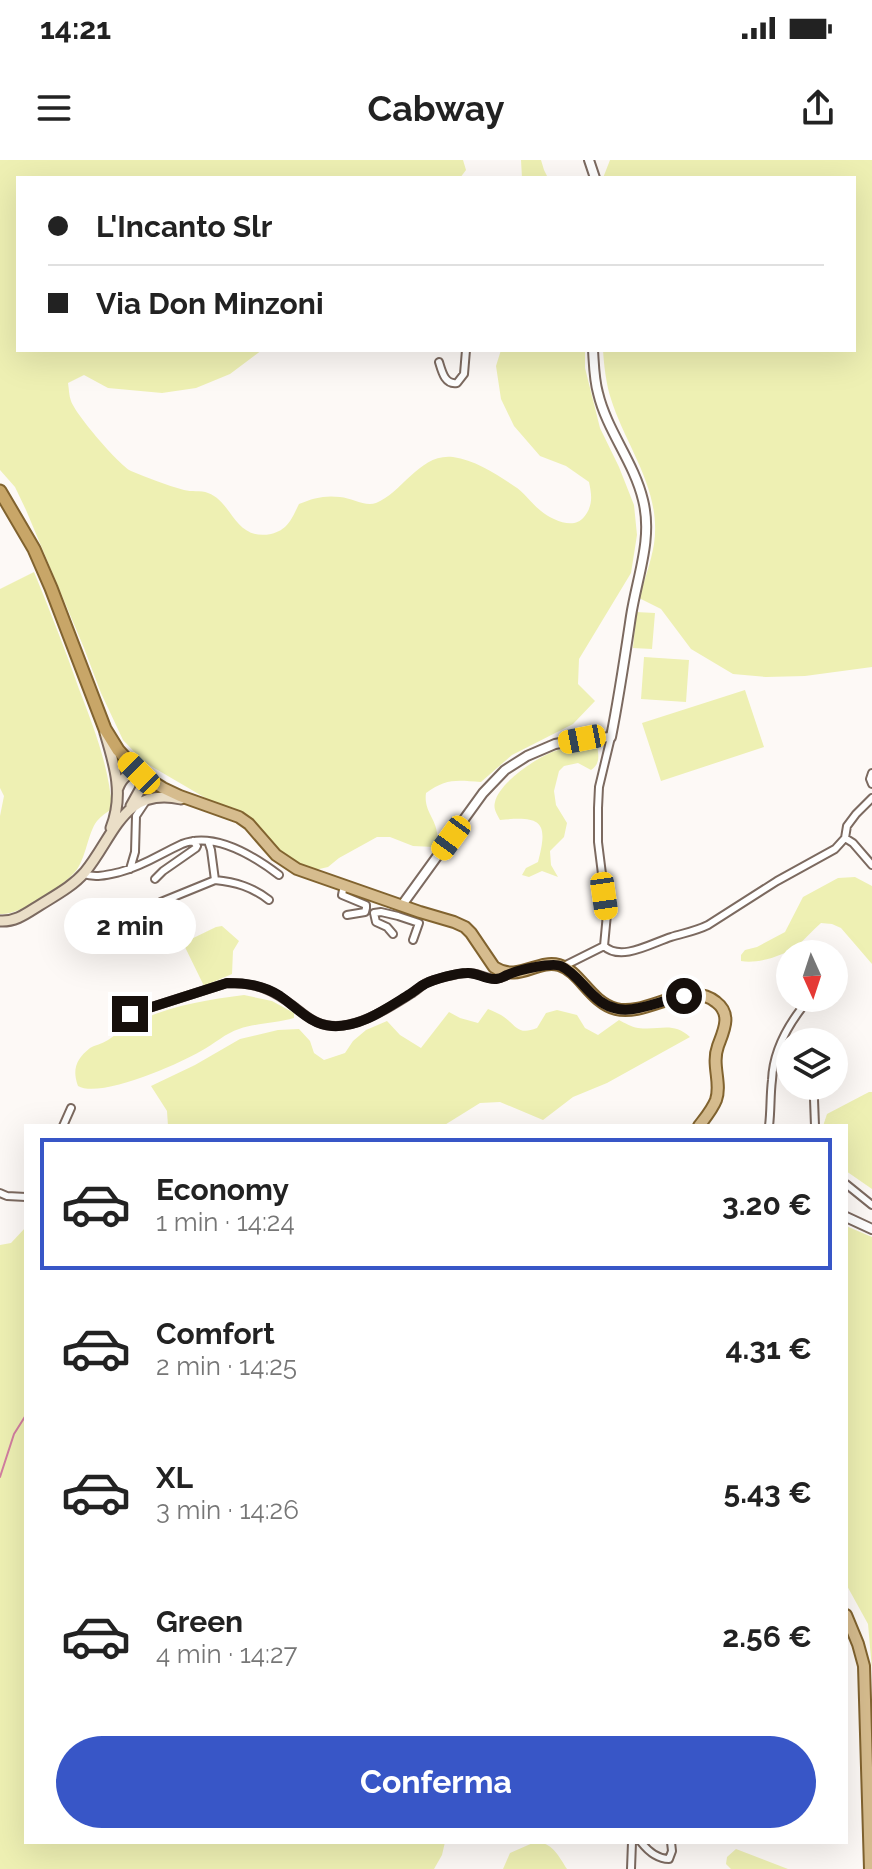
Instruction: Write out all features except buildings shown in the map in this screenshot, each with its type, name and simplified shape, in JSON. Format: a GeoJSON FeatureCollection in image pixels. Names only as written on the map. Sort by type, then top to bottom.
{"type":"FeatureCollection","features":[{"type":"Feature","properties":{"kind":"highway"},"geometry":{"type":"LineString","coordinates":[[0,491],[34,549],[99,715],[118,750],[139,773]]}},
{"type":"Feature","properties":{"kind":"main road"},"geometry":{"type":"LineString","coordinates":[[99,715],[116,769],[118,788],[116,812],[108,836]]}},
{"type":"Feature","properties":{"kind":"main road"},"geometry":{"type":"LineString","coordinates":[[118,788],[126,776],[139,773],[163,788],[239,817],[288,865],[400,910],[465,927],[499,971],[509,974],[559,965],[600,1002],[621,1010],[694,994],[711,998],[720,1006],[726,1021],[715,1057],[716,1099],[700,1124]]}},
{"type":"Feature","properties":{"kind":"main road"},"geometry":{"type":"LineString","coordinates":[[0,921],[19,918],[83,874],[141,788],[139,773]]}},
{"type":"Feature","properties":{"kind":"main road"},"geometry":{"type":"LineString","coordinates":[[126,813],[148,798],[170,796],[196,802]]}},
{"type":"Feature","properties":{"kind":"main road"},"geometry":{"type":"LineString","coordinates":[[848,1620],[864,1666],[870,1869]]}},
{"type":"Feature","properties":{"kind":"street"},"geometry":{"type":"LineString","coordinates":[[439,362],[447,381],[457,383],[464,374],[466,352]]}},
{"type":"Feature","properties":{"kind":"street"},"geometry":{"type":"LineString","coordinates":[[593,352],[597,392],[635,476],[647,521],[646,543],[601,778],[598,842],[607,914],[604,946]]}},
{"type":"Feature","properties":{"kind":"street"},"geometry":{"type":"LineString","coordinates":[[400,910],[483,793],[505,770],[555,744],[611,737]]}},
{"type":"Feature","properties":{"kind":"street"},"geometry":{"type":"LineString","coordinates":[[872,773],[872,784]]}},
{"type":"Feature","properties":{"kind":"street"},"geometry":{"type":"LineString","coordinates":[[130,869],[135,852],[136,816],[148,798]]}},
{"type":"Feature","properties":{"kind":"street"},"geometry":{"type":"LineString","coordinates":[[604,946],[612,951],[631,951],[696,931],[829,853],[845,838],[847,826],[872,798]]}},
{"type":"Feature","properties":{"kind":"street"},"geometry":{"type":"LineString","coordinates":[[845,838],[872,865]]}},
{"type":"Feature","properties":{"kind":"street"},"geometry":{"type":"LineString","coordinates":[[155,879],[196,848],[193,841]]}},
{"type":"Feature","properties":{"kind":"street"},"geometry":{"type":"LineString","coordinates":[[83,874],[104,876],[141,866],[184,844],[208,841],[254,857],[279,875]]}},
{"type":"Feature","properties":{"kind":"street"},"geometry":{"type":"LineString","coordinates":[[208,841],[215,880]]}},
{"type":"Feature","properties":{"kind":"street"},"geometry":{"type":"LineString","coordinates":[[161,902],[215,880],[251,887],[269,900]]}},
{"type":"Feature","properties":{"kind":"street"},"geometry":{"type":"LineString","coordinates":[[344,885],[342,895],[366,905],[365,912],[347,915]]}},
{"type":"Feature","properties":{"kind":"street"},"geometry":{"type":"LineString","coordinates":[[393,934],[376,922],[374,913],[400,910],[419,923],[413,940]]}},
{"type":"Feature","properties":{"kind":"street"},"geometry":{"type":"LineString","coordinates":[[563,967],[604,946]]}},
{"type":"Feature","properties":{"kind":"street"},"geometry":{"type":"LineString","coordinates":[[478,975],[490,962]]}},
{"type":"Feature","properties":{"kind":"street"},"geometry":{"type":"LineString","coordinates":[[130,1014],[227,983],[243,983],[278,994],[310,1019],[326,1025],[349,1025],[366,1020],[426,983],[465,972],[496,979],[509,974]]}},
{"type":"Feature","properties":{"kind":"street"},"geometry":{"type":"LineString","coordinates":[[769,1124],[777,1052],[799,1012]]}},
{"type":"Feature","properties":{"kind":"street"},"geometry":{"type":"LineString","coordinates":[[814,1100],[815,1124]]}},
{"type":"Feature","properties":{"kind":"street"},"geometry":{"type":"LineString","coordinates":[[64,1124],[71,1108]]}},
{"type":"Feature","properties":{"kind":"street"},"geometry":{"type":"LineString","coordinates":[[848,1186],[872,1205]]}},
{"type":"Feature","properties":{"kind":"street"},"geometry":{"type":"LineString","coordinates":[[0,1193],[24,1197]]}},
{"type":"Feature","properties":{"kind":"street"},"geometry":{"type":"LineString","coordinates":[[848,1218],[872,1229]]}},
{"type":"Feature","properties":{"kind":"street"},"geometry":{"type":"LineString","coordinates":[[631,1869],[632,1844]]}},
{"type":"Feature","properties":{"kind":"street"},"geometry":{"type":"LineString","coordinates":[[643,1844],[648,1851],[663,1859],[669,1859],[671,1844]]}},
{"type":"Feature","properties":{"kind":"green space"},"geometry":{"type":"Polygon","coordinates":[[[0,160],[463,160],[466,170],[462,176],[16,176],[16,352],[259,352],[230,374],[196,388],[162,393],[108,388],[84,375],[68,383],[71,401],[81,417],[125,467],[177,488],[208,493],[223,504],[241,526],[259,535],[282,530],[299,504],[314,499],[335,496],[367,504],[376,503],[395,491],[421,467],[441,457],[469,461],[485,468],[518,488],[551,518],[569,523],[580,521],[590,505],[589,482],[566,466],[540,456],[514,426],[501,399],[496,366],[500,352],[585,352],[585,368],[600,428],[634,505],[637,535],[631,573],[579,659],[578,684],[595,701],[573,724],[512,755],[481,782],[452,781],[426,793],[427,806],[437,830],[437,846],[413,846],[390,837],[377,837],[328,867],[315,870],[301,866],[276,850],[252,820],[234,808],[214,803],[144,762],[123,740],[26,510],[15,487],[0,470],[0,160]]]}},
{"type":"Feature","properties":{"kind":"green space"},"geometry":{"type":"Polygon","coordinates":[[[521,160],[541,160],[547,176],[522,176],[521,160]]]}},
{"type":"Feature","properties":{"kind":"green space"},"geometry":{"type":"Polygon","coordinates":[[[610,160],[872,160],[872,667],[805,676],[733,674],[691,649],[661,609],[639,598],[654,544],[653,505],[611,399],[603,352],[856,352],[856,176],[604,176],[610,160]]]}},
{"type":"Feature","properties":{"kind":"green space"},"geometry":{"type":"Polygon","coordinates":[[[34,572],[95,733],[108,778],[112,809],[100,817],[94,826],[79,867],[69,878],[29,906],[0,914],[0,816],[4,796],[0,788],[0,589],[34,572]]]}},
{"type":"Feature","properties":{"kind":"green space"},"geometry":{"type":"Polygon","coordinates":[[[636,612],[655,613],[652,649],[633,648],[636,612]]]}},
{"type":"Feature","properties":{"kind":"green space"},"geometry":{"type":"Polygon","coordinates":[[[644,657],[689,660],[686,702],[641,699],[644,657]]]}},
{"type":"Feature","properties":{"kind":"green space"},"geometry":{"type":"Polygon","coordinates":[[[745,690],[764,747],[661,781],[642,723],[745,690]]]}},
{"type":"Feature","properties":{"kind":"green space"},"geometry":{"type":"Polygon","coordinates":[[[597,746],[596,765],[591,770],[578,763],[564,766],[559,771],[554,791],[556,805],[567,823],[564,837],[550,851],[551,865],[558,877],[542,871],[529,877],[522,875],[526,868],[538,862],[542,830],[538,824],[525,819],[500,820],[495,807],[498,794],[521,770],[541,757],[558,750],[597,746]]]}},
{"type":"Feature","properties":{"kind":"green space"},"geometry":{"type":"Polygon","coordinates":[[[855,877],[872,886],[872,964],[841,928],[821,923],[803,940],[776,940],[776,956],[741,961],[745,950],[785,932],[803,897],[838,878],[855,877]]]}},
{"type":"Feature","properties":{"kind":"green space"},"geometry":{"type":"Polygon","coordinates":[[[222,926],[239,941],[233,951],[232,974],[204,986],[183,943],[222,926]]]}},
{"type":"Feature","properties":{"kind":"green space"},"geometry":{"type":"Polygon","coordinates":[[[244,995],[272,1001],[294,1013],[294,1018],[234,1031],[190,1057],[121,1084],[89,1089],[78,1086],[75,1070],[81,1056],[130,1025],[174,1008],[244,995]]]}},
{"type":"Feature","properties":{"kind":"green space"},"geometry":{"type":"Polygon","coordinates":[[[488,1009],[525,1031],[537,1028],[546,1013],[557,1010],[577,1015],[585,1028],[598,1035],[619,1020],[638,1028],[677,1029],[690,1037],[607,1083],[573,1097],[543,1120],[500,1102],[480,1103],[446,1124],[168,1124],[167,1111],[151,1086],[240,1039],[278,1030],[299,1029],[310,1041],[314,1053],[324,1060],[345,1053],[366,1030],[387,1021],[400,1035],[421,1048],[449,1012],[478,1023],[488,1009]]]}},
{"type":"Feature","properties":{"kind":"green space"},"geometry":{"type":"Polygon","coordinates":[[[872,1092],[872,1189],[848,1172],[848,1124],[824,1124],[827,1114],[872,1092]]]}},
{"type":"Feature","properties":{"kind":"green space"},"geometry":{"type":"Polygon","coordinates":[[[848,1227],[872,1237],[872,1670],[868,1624],[848,1588],[848,1227]]]}},
{"type":"Feature","properties":{"kind":"green space"},"geometry":{"type":"Polygon","coordinates":[[[24,1229],[24,1844],[445,1844],[434,1869],[0,1869],[0,1245],[11,1243],[24,1229]]]}},
{"type":"Feature","properties":{"kind":"green space"},"geometry":{"type":"Polygon","coordinates":[[[530,1844],[543,1844],[557,1854],[567,1869],[503,1869],[510,1853],[530,1844]]]}},
{"type":"Feature","properties":{"kind":"green space"},"geometry":{"type":"Polygon","coordinates":[[[736,1849],[788,1869],[731,1869],[726,1864],[727,1857],[736,1849]]]}},
{"type":"Feature","properties":{"kind":"waterway"},"geometry":{"type":"LineString","coordinates":[[0,1477],[14,1434],[24,1418]]}},
{"type":"Feature","properties":{"kind":"route"},"geometry":{"type":"LineString","coordinates":[[130,1014],[227,983],[243,983],[255,984],[278,994],[317,1022],[349,1025],[366,1020],[426,983],[465,972],[496,979],[550,965],[563,967],[608,1007],[621,1010],[640,1008],[684,996]]}}]}
